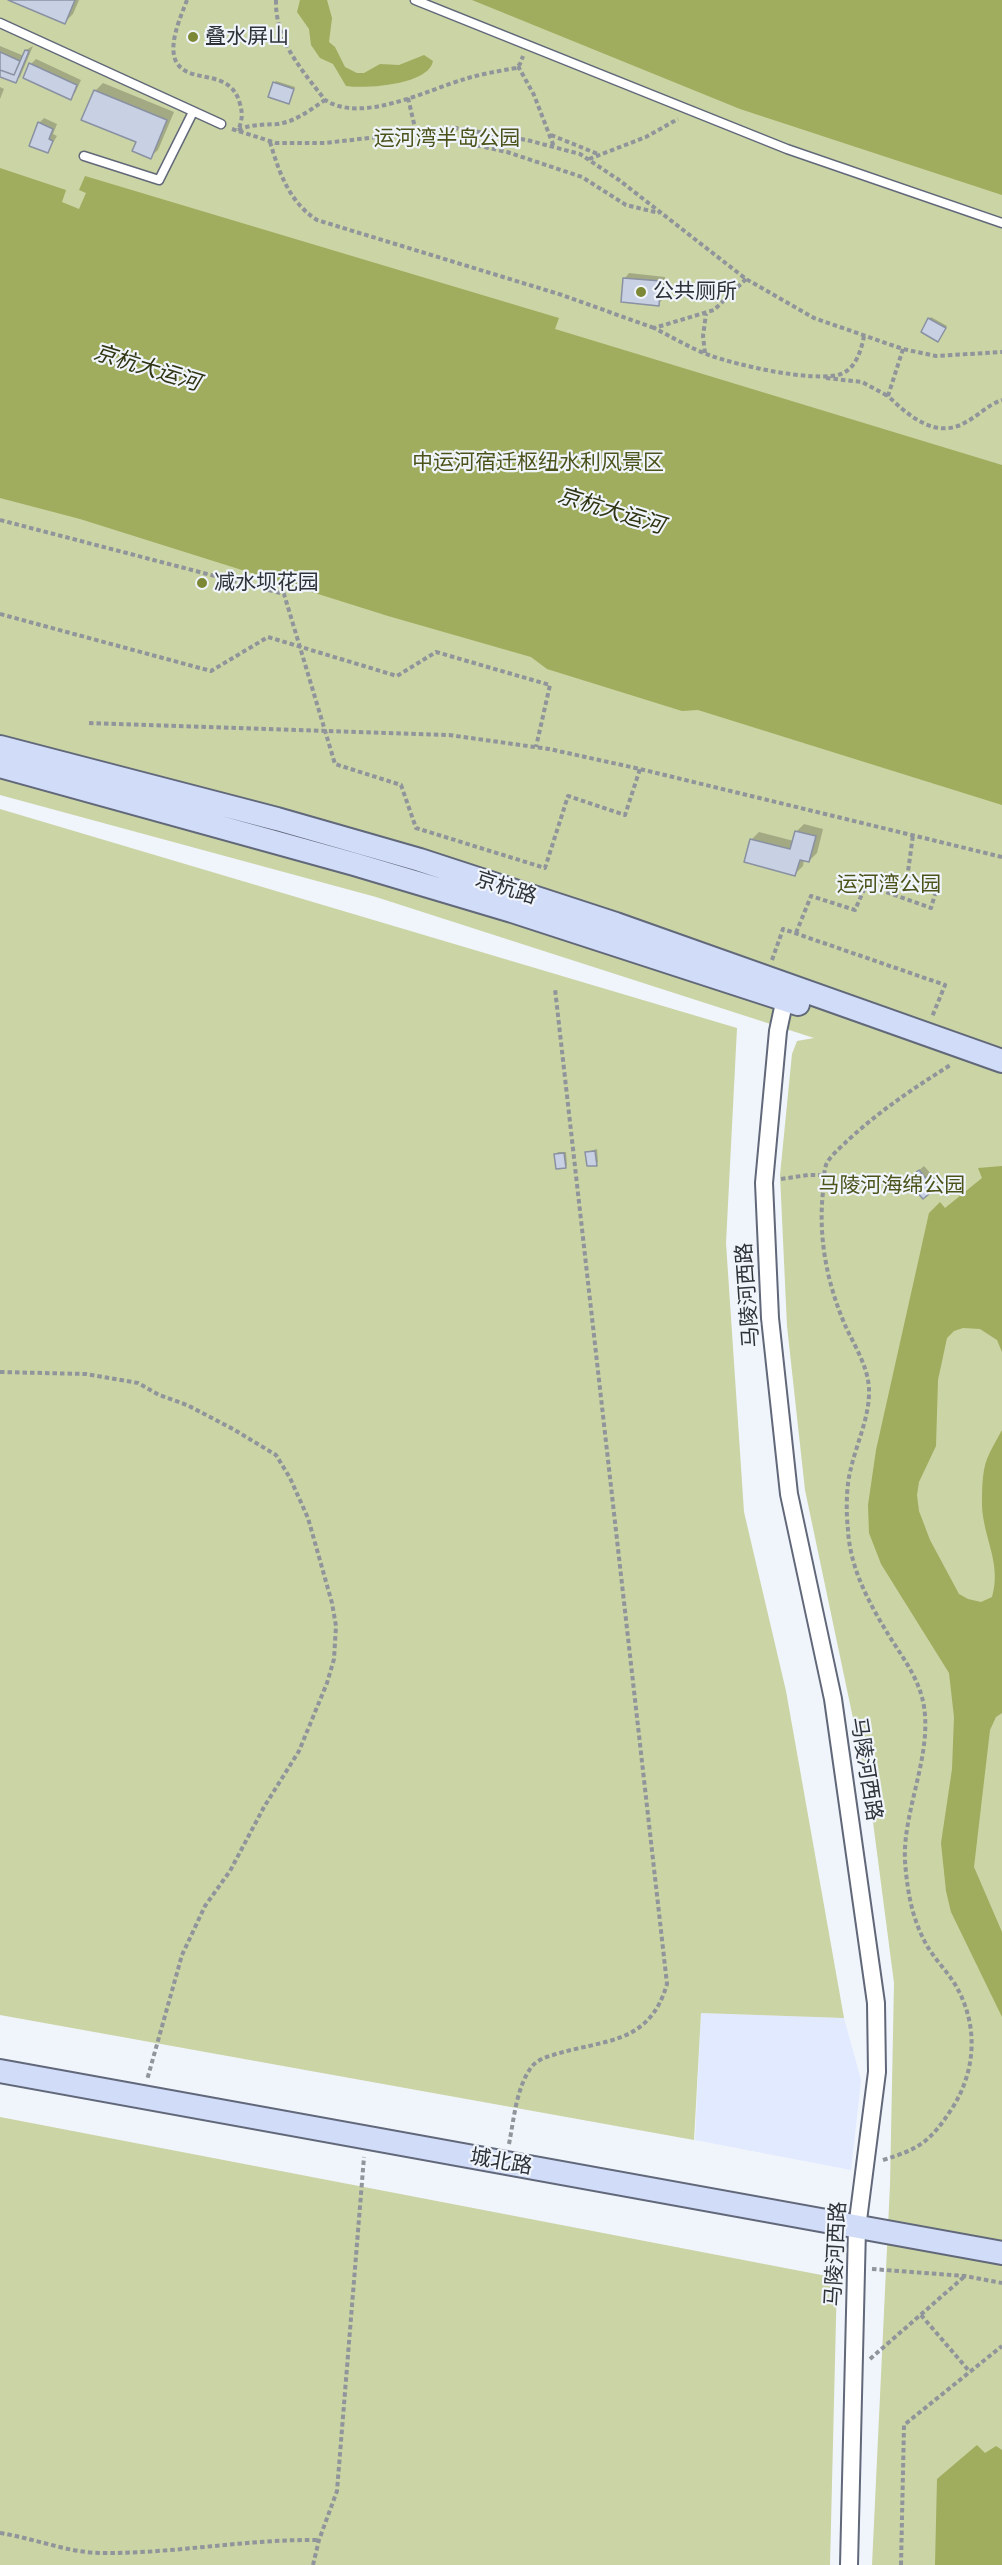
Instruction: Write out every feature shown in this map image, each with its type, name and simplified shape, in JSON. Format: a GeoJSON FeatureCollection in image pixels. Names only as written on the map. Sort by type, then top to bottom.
{"type":"FeatureCollection","features":[{"type":"Feature","properties":{"kind":"street","name":"京杭路"},"geometry":{"type":"LineString","coordinates":[[0,747],[277,819],[409,857],[616,924],[766,977],[786,992],[959,1059],[1001,1061]]}},
{"type":"Feature","properties":{"kind":"street","name":"京杭路"},"geometry":{"type":"LineString","coordinates":[[0,766],[354,864],[786,992],[1001,1061]]}},
{"type":"Feature","properties":{"kind":"street","name":"马陵河西路"},"geometry":{"type":"LineString","coordinates":[[786,992],[778,1031],[764,1183],[770,1318],[789,1494],[833,1699],[876,2003],[877,2073],[857,2228],[849,2565]]}},
{"type":"Feature","properties":{"kind":"street","name":"城北路"},"geometry":{"type":"LineString","coordinates":[[0,2072],[1002,2253]]}},
{"type":"Feature","properties":{"kind":"lane"},"geometry":{"type":"LineString","coordinates":[[415,0],[787,149],[1002,223]]}},
{"type":"Feature","properties":{"kind":"lane"},"geometry":{"type":"LineString","coordinates":[[0,23],[220,124]]}},
{"type":"Feature","properties":{"kind":"lane"},"geometry":{"type":"LineString","coordinates":[[84,156],[159,180],[193,112]]}},
{"type":"Feature","properties":{"kind":"path"},"geometry":{"type":"LineString","coordinates":[[187,0],[176,38],[174,53],[176,62],[190,74],[214,78],[232,86],[238,94],[242,108],[243,119],[238,131],[250,125],[288,121],[300,117],[325,100]]}},
{"type":"Feature","properties":{"kind":"path"},"geometry":{"type":"LineString","coordinates":[[276,0],[278,19],[287,48],[325,100],[332,105],[365,108],[408,98],[467,78],[518,66]]}},
{"type":"Feature","properties":{"kind":"path"},"geometry":{"type":"LineString","coordinates":[[518,66],[528,46]]}},
{"type":"Feature","properties":{"kind":"path"},"geometry":{"type":"LineString","coordinates":[[518,66],[534,95],[555,147]]}},
{"type":"Feature","properties":{"kind":"path"},"geometry":{"type":"LineString","coordinates":[[408,98],[416,132]]}},
{"type":"Feature","properties":{"kind":"path"},"geometry":{"type":"LineString","coordinates":[[588,159],[646,137],[688,111]]}},
{"type":"Feature","properties":{"kind":"path"},"geometry":{"type":"LineString","coordinates":[[220,124],[270,142],[325,143],[455,129],[485,132],[555,147],[588,159],[746,279],[792,307],[903,349],[936,356],[1002,352]]}},
{"type":"Feature","properties":{"kind":"path"},"geometry":{"type":"LineString","coordinates":[[416,132],[507,152],[582,177],[627,205],[662,214]]}},
{"type":"Feature","properties":{"kind":"path"},"geometry":{"type":"LineString","coordinates":[[550,135],[598,154]]}},
{"type":"Feature","properties":{"kind":"path"},"geometry":{"type":"LineString","coordinates":[[270,142],[284,182],[298,204],[316,220],[562,295],[654,328],[705,353],[803,377],[862,382],[888,396],[914,419],[933,427],[943,428],[964,424],[1002,400]]}},
{"type":"Feature","properties":{"kind":"path"},"geometry":{"type":"LineString","coordinates":[[654,328],[706,314],[723,304],[746,279]]}},
{"type":"Feature","properties":{"kind":"path"},"geometry":{"type":"LineString","coordinates":[[705,353],[703,336],[706,314]]}},
{"type":"Feature","properties":{"kind":"path"},"geometry":{"type":"LineString","coordinates":[[820,378],[842,373],[854,364],[864,336]]}},
{"type":"Feature","properties":{"kind":"path"},"geometry":{"type":"LineString","coordinates":[[888,396],[903,349]]}},
{"type":"Feature","properties":{"kind":"path"},"geometry":{"type":"LineString","coordinates":[[0,520],[284,594],[335,764],[401,785],[416,828],[545,868],[568,796],[625,815],[640,769]]}},
{"type":"Feature","properties":{"kind":"path"},"geometry":{"type":"LineString","coordinates":[[0,614],[211,670],[268,637],[397,676],[436,652],[550,685],[536,747]]}},
{"type":"Feature","properties":{"kind":"path"},"geometry":{"type":"LineString","coordinates":[[89,723],[449,735],[536,747],[640,769],[1002,857]]}},
{"type":"Feature","properties":{"kind":"path"},"geometry":{"type":"LineString","coordinates":[[796,933],[811,896],[855,910],[866,885],[931,908],[936,891],[907,879],[914,835]]}},
{"type":"Feature","properties":{"kind":"path"},"geometry":{"type":"LineString","coordinates":[[766,977],[783,928],[945,985],[929,1024]]}},
{"type":"Feature","properties":{"kind":"path"},"geometry":{"type":"LineString","coordinates":[[505,2162],[522,2085],[532,2066],[545,2057],[597,2046],[626,2036],[654,2013],[662,2001],[667,1984],[555,989]]}},
{"type":"Feature","properties":{"kind":"path"},"geometry":{"type":"LineString","coordinates":[[865,2166],[914,2150],[929,2139],[960,2096],[971,2066],[972,2039],[967,2016],[956,1986],[934,1958],[912,1912],[906,1879],[904,1848],[926,1721],[920,1690],[868,1599],[854,1566],[848,1531],[850,1472],[865,1421],[869,1388],[864,1364],[844,1321],[830,1278],[822,1242],[821,1203],[826,1165],[864,1125],[896,1100],[959,1059]]}},
{"type":"Feature","properties":{"kind":"path"},"geometry":{"type":"LineString","coordinates":[[764,1183],[808,1175],[825,1175]]}},
{"type":"Feature","properties":{"kind":"path"},"geometry":{"type":"LineString","coordinates":[[0,1372],[86,1374],[138,1383],[159,1395],[187,1405],[276,1455],[290,1478],[308,1518],[332,1603],[336,1626],[334,1659],[327,1683],[299,1751],[264,1807],[230,1871],[205,1906],[182,1955],[142,2097]]}},
{"type":"Feature","properties":{"kind":"path"},"geometry":{"type":"LineString","coordinates":[[313,2565],[319,2540],[337,2491],[363,2186],[364,2137]]}},
{"type":"Feature","properties":{"kind":"path"},"geometry":{"type":"LineString","coordinates":[[856,2268],[965,2276],[1002,2283]]}},
{"type":"Feature","properties":{"kind":"path"},"geometry":{"type":"LineString","coordinates":[[854,2373],[965,2276]]}},
{"type":"Feature","properties":{"kind":"path"},"geometry":{"type":"LineString","coordinates":[[921,2315],[970,2372]]}},
{"type":"Feature","properties":{"kind":"path"},"geometry":{"type":"LineString","coordinates":[[901,2565],[904,2425],[1002,2346]]}},
{"type":"Feature","properties":{"kind":"path"},"geometry":{"type":"LineString","coordinates":[[0,2533],[96,2553],[138,2552],[279,2539],[319,2540]]}},
{"type":"Feature","properties":{"kind":"shaded area"},"geometry":{"type":"Polygon","coordinates":[[[701,2013],[844,2018],[861,2080],[851,2170],[695,2140],[701,2013]]]}},
{"type":"Feature","properties":{"kind":"green space","name":"中运河宿迁枢纽水利风景区"},"geometry":{"type":"Polygon","coordinates":[[[0,0],[1002,0],[1002,2565],[872,2565],[890,2185],[894,1983],[870,1799],[805,1490],[787,1326],[780,1175],[792,1054],[797,1041],[814,1038],[376,897],[0,795],[0,0]]]}},
{"type":"Feature","properties":{"kind":"green space"},"geometry":{"type":"Polygon","coordinates":[[[0,809],[737,1028],[726,1243],[744,1512],[786,1691],[844,2018],[701,2013],[694,2140],[0,2015],[0,809]]]}},
{"type":"Feature","properties":{"kind":"green space"},"geometry":{"type":"Polygon","coordinates":[[[0,2117],[837,2278],[830,2565],[0,2565],[0,2117]]]}},
{"type":"Feature","properties":{"kind":"water"},"geometry":{"type":"Polygon","coordinates":[[[300,0],[327,0],[332,18],[329,42],[335,47],[345,67],[357,73],[364,73],[380,64],[399,65],[424,55],[433,61],[429,69],[409,80],[381,86],[346,86],[333,64],[320,58],[311,45],[309,29],[297,12],[300,0]]]}},
{"type":"Feature","properties":{"kind":"water"},"geometry":{"type":"Polygon","coordinates":[[[472,0],[1002,0],[1002,195],[740,109],[472,0]]]}},
{"type":"Feature","properties":{"kind":"water","name":"京杭大运河"},"geometry":{"type":"Polygon","coordinates":[[[0,168],[66,190],[62,202],[79,209],[86,193],[79,190],[85,176],[559,318],[555,329],[1002,465],[1002,805],[698,710],[682,711],[547,669],[531,657],[388,616],[80,519],[0,498],[0,168]]]}},
{"type":"Feature","properties":{"kind":"water"},"geometry":{"type":"Polygon","coordinates":[[[1002,1166],[1002,1352],[997,1340],[980,1329],[963,1328],[954,1331],[947,1338],[938,1380],[936,1446],[919,1482],[917,1495],[919,1511],[930,1540],[959,1594],[981,1602],[992,1597],[995,1573],[983,1517],[983,1482],[987,1459],[1002,1430],[1002,1713],[996,1717],[990,1730],[974,1867],[1002,1932],[1002,2017],[951,1912],[946,1891],[941,1843],[952,1769],[954,1717],[949,1673],[881,1564],[869,1533],[868,1505],[876,1450],[929,1213],[940,1202],[945,1208],[982,1178],[978,1168],[1002,1166]]]}},
{"type":"Feature","properties":{"kind":"water"},"geometry":{"type":"Polygon","coordinates":[[[977,2445],[985,2453],[996,2446],[1002,2450],[1002,2565],[935,2565],[937,2479],[977,2445]]]}},
{"type":"Feature","properties":{"kind":"building"},"geometry":{"type":"Polygon","coordinates":[[[8,0],[75,0],[65,24],[8,0]]]}},
{"type":"Feature","properties":{"kind":"building"},"geometry":{"type":"Polygon","coordinates":[[[25,50],[29,51],[16,83],[0,77],[0,70],[14,75],[25,50]]]}},
{"type":"Feature","properties":{"kind":"building"},"geometry":{"type":"Polygon","coordinates":[[[0,52],[20,61],[14,75],[0,70],[0,52]]]}},
{"type":"Feature","properties":{"kind":"building"},"geometry":{"type":"Polygon","coordinates":[[[29,63],[77,85],[71,100],[23,78],[29,63]]]}},
{"type":"Feature","properties":{"kind":"building"},"geometry":{"type":"Polygon","coordinates":[[[273,82],[294,89],[289,104],[268,97],[273,82]]]}},
{"type":"Feature","properties":{"kind":"building"},"geometry":{"type":"Polygon","coordinates":[[[94,90],[167,120],[151,159],[132,151],[136,142],[81,120],[94,90]]]}},
{"type":"Feature","properties":{"kind":"building"},"geometry":{"type":"Polygon","coordinates":[[[38,122],[53,129],[49,139],[53,141],[48,153],[29,146],[38,122]]]}},
{"type":"Feature","properties":{"kind":"building","name":"公共厕所"},"geometry":{"type":"Polygon","coordinates":[[[623,278],[661,281],[659,306],[621,302],[623,278]]]}},
{"type":"Feature","properties":{"kind":"building"},"geometry":{"type":"Polygon","coordinates":[[[928,318],[946,328],[938,342],[921,332],[928,318]]]}},
{"type":"Feature","properties":{"kind":"building"},"geometry":{"type":"Polygon","coordinates":[[[795,831],[816,836],[809,862],[800,860],[795,876],[744,862],[750,839],[790,849],[795,831]]]}},
{"type":"Feature","properties":{"kind":"building"},"geometry":{"type":"Polygon","coordinates":[[[595,1151],[597,1166],[587,1166],[585,1152],[595,1151]]]}},
{"type":"Feature","properties":{"kind":"building"},"geometry":{"type":"Polygon","coordinates":[[[564,1153],[566,1168],[556,1169],[554,1154],[564,1153]]]}},
{"type":"Feature","properties":{"kind":"building"},"geometry":{"type":"Polygon","coordinates":[[[919,1170],[935,1189],[923,1199],[906,1180],[919,1170]]]}},
{"type":"Feature","properties":{"kind":"place","name":"叠水屏山"},"geometry":{"type":"Point","coordinates":[193,37]}},
{"type":"Feature","properties":{"kind":"place","name":"公共厕所"},"geometry":{"type":"Point","coordinates":[641,292]}},
{"type":"Feature","properties":{"kind":"place","name":"减水坝花园"},"geometry":{"type":"Point","coordinates":[202,583]}},
{"type":"Feature","properties":{"kind":"park label","name":"运河湾半岛公园"},"geometry":{"type":"Point","coordinates":[447,139]}},
{"type":"Feature","properties":{"kind":"park label","name":"运河湾公园"},"geometry":{"type":"Point","coordinates":[889,885]}},
{"type":"Feature","properties":{"kind":"park label","name":"马陵河海绵公园"},"geometry":{"type":"Point","coordinates":[892,1186]}}]}
